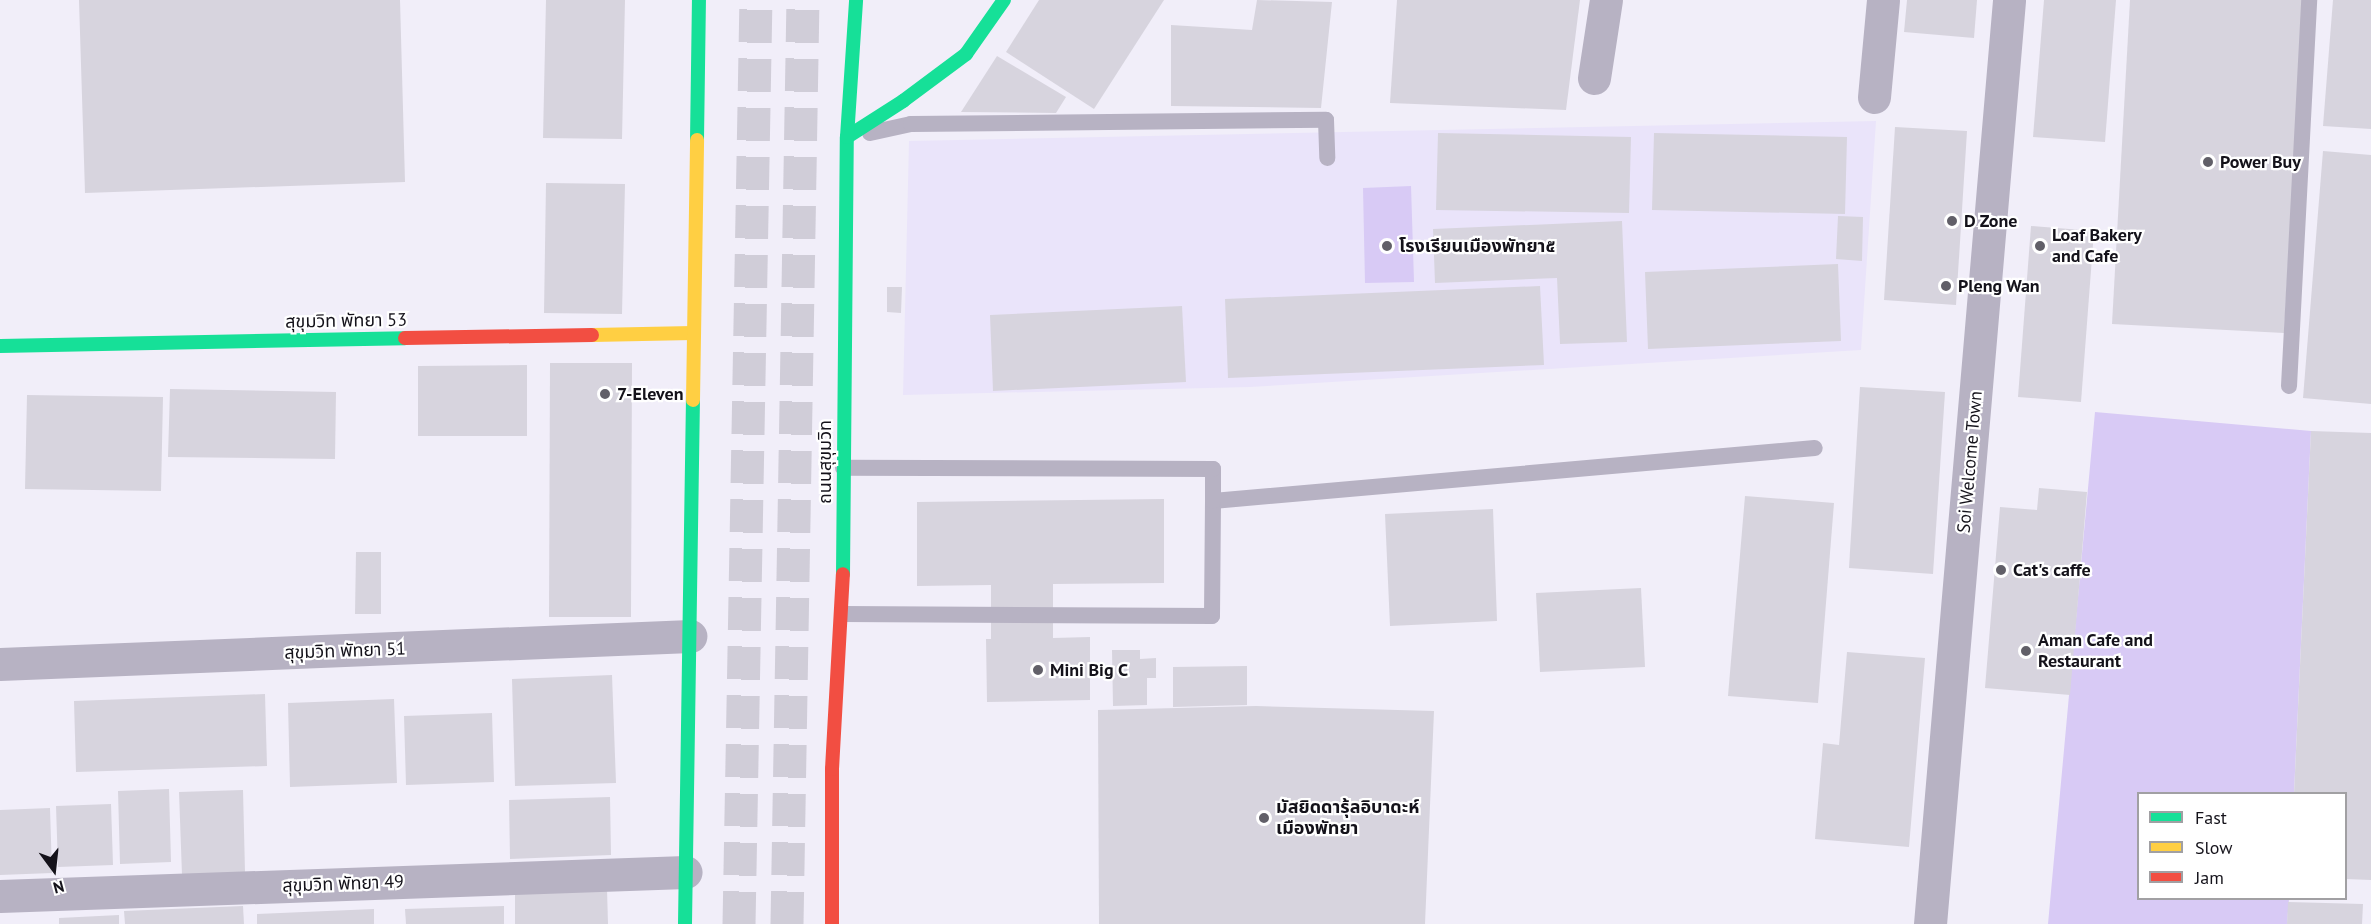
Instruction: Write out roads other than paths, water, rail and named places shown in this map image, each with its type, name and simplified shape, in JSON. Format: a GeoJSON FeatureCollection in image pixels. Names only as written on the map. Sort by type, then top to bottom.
{"type":"FeatureCollection","features":[{"type":"Feature","properties":{"kind":"main road"},"geometry":{"type":"LineString","coordinates":[[685,924],[699,0]]}},
{"type":"Feature","properties":{"kind":"main road","name":"ถนนสุขุมวิท"},"geometry":{"type":"LineString","coordinates":[[832,924],[832,769],[843,614],[847,137],[856,0]]}},
{"type":"Feature","properties":{"kind":"main road"},"geometry":{"type":"LineString","coordinates":[[853,68],[867,0]]}},
{"type":"Feature","properties":{"kind":"main road"},"geometry":{"type":"LineString","coordinates":[[847,137],[966,54],[1004,0]]}},
{"type":"Feature","properties":{"kind":"main road","name":"สุขุมวิท พัทยา 53"},"geometry":{"type":"LineString","coordinates":[[0,346],[693,333]]}},
{"type":"Feature","properties":{"kind":"street"},"geometry":{"type":"LineString","coordinates":[[1594,78],[1606,0]]}},
{"type":"Feature","properties":{"kind":"street"},"geometry":{"type":"LineString","coordinates":[[1874,97],[1883,0]]}},
{"type":"Feature","properties":{"kind":"street","name":"Soi Welcome Town"},"geometry":{"type":"LineString","coordinates":[[1930,924],[2009,0]]}},
{"type":"Feature","properties":{"kind":"street","name":"สุขุมวิท พัทยา 51"},"geometry":{"type":"LineString","coordinates":[[0,664],[690,636]]}},
{"type":"Feature","properties":{"kind":"street","name":"สุขุมวิท พัทยา 49"},"geometry":{"type":"LineString","coordinates":[[0,896],[686,872]]}},
{"type":"Feature","properties":{"kind":"lane"},"geometry":{"type":"LineString","coordinates":[[2289,386],[2309,0]]}},
{"type":"Feature","properties":{"kind":"lane"},"geometry":{"type":"LineString","coordinates":[[847,137],[911,124],[1326,120],[1327,158]]}},
{"type":"Feature","properties":{"kind":"lane"},"geometry":{"type":"LineString","coordinates":[[1213,501],[1815,448]]}},
{"type":"Feature","properties":{"kind":"lane"},"geometry":{"type":"LineString","coordinates":[[843,468],[1213,469],[1212,616],[843,614]]}},
{"type":"Feature","properties":{"kind":"tunnel"},"geometry":{"type":"LineString","coordinates":[[739,924],[756,0]]}},
{"type":"Feature","properties":{"kind":"tunnel"},"geometry":{"type":"LineString","coordinates":[[787,924],[803,0]]}},
{"type":"Feature","properties":{"kind":"place","name":"Power Buy"},"geometry":{"type":"Point","coordinates":[2208,162]}},
{"type":"Feature","properties":{"kind":"place","name":"D Zone"},"geometry":{"type":"Point","coordinates":[1952,221]}},
{"type":"Feature","properties":{"kind":"place","name":"โรงเรียนเมืองพัทยา๕"},"geometry":{"type":"Point","coordinates":[1387,246]}},
{"type":"Feature","properties":{"kind":"place","name":"Loaf Bakery and Cafe"},"geometry":{"type":"Point","coordinates":[2040,246]}},
{"type":"Feature","properties":{"kind":"place","name":"Pleng Wan"},"geometry":{"type":"Point","coordinates":[1946,286]}},
{"type":"Feature","properties":{"kind":"place","name":"7-Eleven"},"geometry":{"type":"Point","coordinates":[605,394]}},
{"type":"Feature","properties":{"kind":"place","name":"Cat's caffe"},"geometry":{"type":"Point","coordinates":[2001,570]}},
{"type":"Feature","properties":{"kind":"place","name":"Aman Cafe and Restaurant"},"geometry":{"type":"Point","coordinates":[2026,651]}},
{"type":"Feature","properties":{"kind":"place","name":"Mini Big C"},"geometry":{"type":"Point","coordinates":[1038,670]}},
{"type":"Feature","properties":{"kind":"place","name":"มัสยิดดารุ้ลอิบาดะห์ เมืองพัทยา"},"geometry":{"type":"Point","coordinates":[1264,818]}}]}
